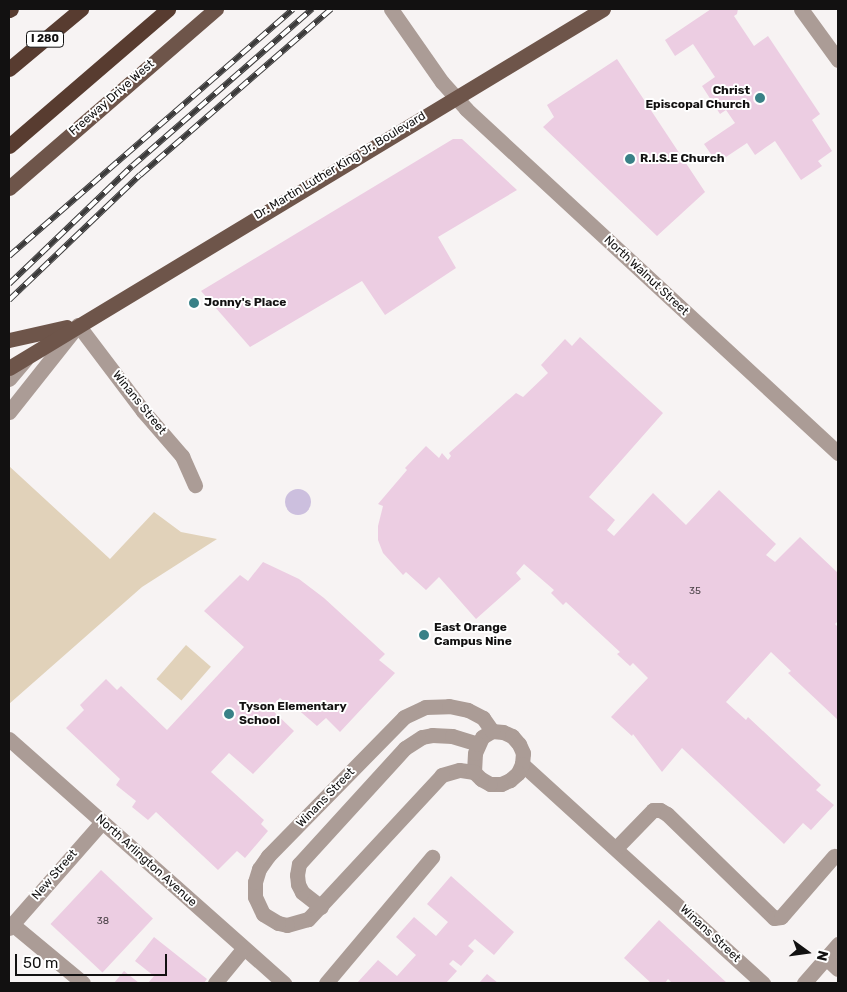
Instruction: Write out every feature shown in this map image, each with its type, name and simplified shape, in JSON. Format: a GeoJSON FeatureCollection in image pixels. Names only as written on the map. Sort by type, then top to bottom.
{"type":"FeatureCollection","features":[{"type":"Feature","properties":{"kind":"highway","name":"I 280"},"geometry":{"type":"LineString","coordinates":[[9,69],[81,9]]}},
{"type":"Feature","properties":{"kind":"highway"},"geometry":{"type":"LineString","coordinates":[[9,146],[168,9]]}},
{"type":"Feature","properties":{"kind":"main road","name":"Freeway Drive West"},"geometry":{"type":"LineString","coordinates":[[9,188],[216,9]]}},
{"type":"Feature","properties":{"kind":"main road","name":"Dr. Martin Luther King Jr. Boulevard"},"geometry":{"type":"LineString","coordinates":[[9,368],[78,324],[603,9]]}},
{"type":"Feature","properties":{"kind":"main road","name":"Dr. Martin Luther King Jr. Boulevard"},"geometry":{"type":"LineString","coordinates":[[9,340],[26,334],[78,324]]}},
{"type":"Feature","properties":{"kind":"street","name":"North Walnut Street"},"geometry":{"type":"LineString","coordinates":[[391,9],[455,98],[838,453]]}},
{"type":"Feature","properties":{"kind":"street"},"geometry":{"type":"LineString","coordinates":[[801,9],[838,60]]}},
{"type":"Feature","properties":{"kind":"street"},"geometry":{"type":"LineString","coordinates":[[9,412],[78,324]]}},
{"type":"Feature","properties":{"kind":"street","name":"Winans Street"},"geometry":{"type":"LineString","coordinates":[[78,324],[143,411],[182,456],[195,485]]}},
{"type":"Feature","properties":{"kind":"street"},"geometry":{"type":"LineString","coordinates":[[9,379],[27,358]]}},
{"type":"Feature","properties":{"kind":"street","name":"Winans Street"},"geometry":{"type":"LineString","coordinates":[[474,772],[459,770],[442,776],[308,919],[300,923],[287,925],[270,919],[263,914],[255,897],[255,882],[259,869],[268,856],[404,717],[425,707],[449,706],[468,710],[483,718],[492,731],[503,732],[512,736],[519,744],[523,754],[522,764],[763,983]]}},
{"type":"Feature","properties":{"kind":"street"},"geometry":{"type":"LineString","coordinates":[[492,731],[482,737],[478,744],[474,772],[480,779],[490,784],[501,784],[510,780],[518,773],[522,764]]}},
{"type":"Feature","properties":{"kind":"street","name":"Winans Street"},"geometry":{"type":"LineString","coordinates":[[321,906],[302,892],[296,876],[299,864],[405,748],[422,737],[432,735],[452,736],[478,744]]}},
{"type":"Feature","properties":{"kind":"street","name":"North Arlington Avenue"},"geometry":{"type":"LineString","coordinates":[[9,740],[284,983]]}},
{"type":"Feature","properties":{"kind":"street"},"geometry":{"type":"LineString","coordinates":[[616,848],[653,810],[660,810],[667,814],[774,918],[781,917],[834,856]]}},
{"type":"Feature","properties":{"kind":"street","name":"New Street"},"geometry":{"type":"LineString","coordinates":[[10,926],[102,822]]}},
{"type":"Feature","properties":{"kind":"street"},"geometry":{"type":"LineString","coordinates":[[326,983],[432,857]]}},
{"type":"Feature","properties":{"kind":"street"},"geometry":{"type":"LineString","coordinates":[[10,926],[83,983]]}},
{"type":"Feature","properties":{"kind":"street"},"geometry":{"type":"LineString","coordinates":[[804,983],[838,944]]}},
{"type":"Feature","properties":{"kind":"street"},"geometry":{"type":"LineString","coordinates":[[215,983],[244,948]]}},
{"type":"Feature","properties":{"kind":"street"},"geometry":{"type":"LineString","coordinates":[[826,958],[838,969]]}},
{"type":"Feature","properties":{"kind":"shaded area"},"geometry":{"type":"Polygon","coordinates":[[[9,466],[110,559],[154,512],[181,532],[217,539],[142,587],[9,704],[9,466]]]}},
{"type":"Feature","properties":{"kind":"shaded area"},"geometry":{"type":"Polygon","coordinates":[[[298,489],[307,493],[311,502],[307,511],[298,515],[289,511],[285,502],[289,493],[298,489]]]}},
{"type":"Feature","properties":{"kind":"shaded area"},"geometry":{"type":"Polygon","coordinates":[[[186,645],[211,667],[181,701],[156,679],[186,645]]]}},
{"type":"Feature","properties":{"kind":"building","name":"Christ Episcopal Church"},"geometry":{"type":"Polygon","coordinates":[[[711,9],[738,9],[737,14],[734,16],[754,46],[768,36],[820,114],[812,120],[832,151],[818,161],[822,166],[801,180],[775,141],[755,155],[747,143],[717,163],[704,144],[735,123],[726,110],[720,114],[702,86],[715,77],[693,44],[675,56],[665,40],[711,9]]]}},
{"type":"Feature","properties":{"kind":"building","name":"R.I.S.E Church"},"geometry":{"type":"Polygon","coordinates":[[[617,59],[705,192],[657,236],[543,127],[554,117],[547,105],[617,59]]]}},
{"type":"Feature","properties":{"kind":"building"},"geometry":{"type":"Polygon","coordinates":[[[453,139],[462,139],[517,190],[438,237],[456,268],[385,315],[362,281],[250,347],[201,291],[453,139]]]}},
{"type":"Feature","properties":{"kind":"building"},"geometry":{"type":"Polygon","coordinates":[[[580,337],[663,413],[589,497],[615,520],[607,530],[614,536],[653,493],[686,525],[719,490],[776,544],[766,555],[775,562],[800,537],[838,573],[838,621],[835,624],[838,627],[838,720],[788,673],[791,671],[771,652],[726,702],[746,720],[748,717],[821,785],[816,790],[834,805],[811,830],[803,823],[784,844],[682,748],[662,772],[633,734],[632,736],[611,717],[648,678],[633,663],[630,666],[617,654],[620,652],[566,602],[563,605],[551,593],[554,590],[524,564],[516,573],[521,579],[476,619],[439,577],[426,590],[406,572],[403,575],[383,553],[378,540],[378,526],[383,506],[378,504],[407,470],[405,468],[426,446],[439,458],[442,453],[448,460],[451,456],[449,453],[516,393],[523,397],[548,373],[541,365],[565,339],[572,346],[580,337]]]}},
{"type":"Feature","properties":{"kind":"building","name":"Tyson Elementary School"},"geometry":{"type":"Polygon","coordinates":[[[263,562],[299,579],[324,598],[385,654],[379,660],[395,673],[340,732],[326,718],[317,726],[287,700],[285,702],[280,698],[270,708],[294,731],[253,774],[229,753],[211,772],[264,820],[261,824],[268,831],[245,858],[237,851],[218,870],[156,812],[148,820],[132,807],[136,801],[116,785],[120,779],[66,728],[84,710],[80,705],[106,679],[117,690],[121,686],[167,730],[244,647],[204,611],[240,575],[248,581],[263,562]]]}},
{"type":"Feature","properties":{"kind":"building"},"geometry":{"type":"Polygon","coordinates":[[[101,870],[153,918],[102,973],[51,924],[101,870]]]}},
{"type":"Feature","properties":{"kind":"building"},"geometry":{"type":"Polygon","coordinates":[[[451,876],[514,932],[494,955],[475,939],[468,946],[474,951],[461,966],[453,960],[449,964],[457,971],[446,983],[357,983],[378,960],[397,976],[416,955],[396,937],[414,917],[436,936],[448,922],[427,904],[451,876]]]}},
{"type":"Feature","properties":{"kind":"building"},"geometry":{"type":"Polygon","coordinates":[[[659,920],[727,983],[672,983],[668,979],[665,983],[651,983],[624,958],[659,920]]]}},
{"type":"Feature","properties":{"kind":"building"},"geometry":{"type":"Polygon","coordinates":[[[154,937],[207,979],[204,983],[148,983],[154,976],[135,961],[154,937]]]}},
{"type":"Feature","properties":{"kind":"building"},"geometry":{"type":"Polygon","coordinates":[[[124,971],[139,983],[114,983],[124,971]]]}},
{"type":"Feature","properties":{"kind":"building"},"geometry":{"type":"Polygon","coordinates":[[[487,974],[498,983],[479,983],[487,974]]]}},
{"type":"Feature","properties":{"kind":"railway"},"geometry":{"type":"LineString","coordinates":[[9,256],[293,9]]}},
{"type":"Feature","properties":{"kind":"railway"},"geometry":{"type":"LineString","coordinates":[[9,284],[132,166],[312,9]]}},
{"type":"Feature","properties":{"kind":"railway"},"geometry":{"type":"LineString","coordinates":[[9,300],[140,175],[331,9]]}},
{"type":"Feature","properties":{"kind":"place","name":"Christ Episcopal Church"},"geometry":{"type":"Point","coordinates":[760,98]}},
{"type":"Feature","properties":{"kind":"place","name":"R.I.S.E Church"},"geometry":{"type":"Point","coordinates":[630,159]}},
{"type":"Feature","properties":{"kind":"place","name":"Jonny's Place"},"geometry":{"type":"Point","coordinates":[194,303]}},
{"type":"Feature","properties":{"kind":"place","name":"East Orange Campus Nine"},"geometry":{"type":"Point","coordinates":[424,635]}},
{"type":"Feature","properties":{"kind":"place","name":"Tyson Elementary School"},"geometry":{"type":"Point","coordinates":[229,714]}}]}
